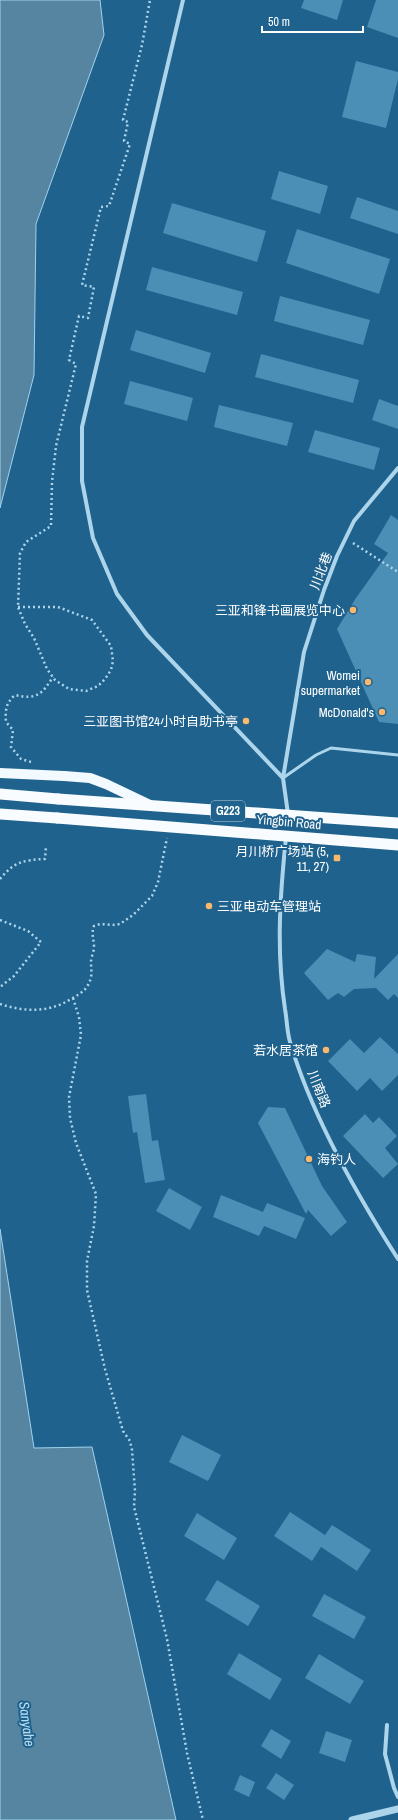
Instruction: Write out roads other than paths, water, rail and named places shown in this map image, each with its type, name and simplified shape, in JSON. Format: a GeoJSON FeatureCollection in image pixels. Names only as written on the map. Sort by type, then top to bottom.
{"type":"FeatureCollection","features":[{"type":"Feature","properties":{"kind":"highway","name":"Yingbin Road"},"geometry":{"type":"LineString","coordinates":[[0,794],[398,823]]}},
{"type":"Feature","properties":{"kind":"highway","name":"Yingbin Road"},"geometry":{"type":"LineString","coordinates":[[0,814],[398,845]]}},
{"type":"Feature","properties":{"kind":"main road"},"geometry":{"type":"LineString","coordinates":[[0,772],[90,778],[150,805]]}},
{"type":"Feature","properties":{"kind":"street"},"geometry":{"type":"LineString","coordinates":[[183,0],[82,427],[82,481],[93,538],[117,594],[147,635],[283,778]]}},
{"type":"Feature","properties":{"kind":"street","name":"川北巷"},"geometry":{"type":"LineString","coordinates":[[288,815],[283,778],[304,652],[324,590],[354,521],[398,468]]}},
{"type":"Feature","properties":{"kind":"street","name":"川南路"},"geometry":{"type":"LineString","coordinates":[[286,836],[280,899],[280,976],[290,1041],[311,1100],[346,1169],[398,1259]]}},
{"type":"Feature","properties":{"kind":"street"},"geometry":{"type":"LineString","coordinates":[[387,1725],[385,1754],[394,1788],[398,1797]]}},
{"type":"Feature","properties":{"kind":"street"},"geometry":{"type":"LineString","coordinates":[[352,1820],[398,1809]]}},
{"type":"Feature","properties":{"kind":"lane"},"geometry":{"type":"LineString","coordinates":[[283,778],[316,755],[331,748],[398,755]]}},
{"type":"Feature","properties":{"kind":"water"},"geometry":{"type":"Polygon","coordinates":[[[0,0],[100,0],[104,35],[36,224],[34,375],[0,508],[0,0]]]}},
{"type":"Feature","properties":{"kind":"water","name":"Sanyahe"},"geometry":{"type":"Polygon","coordinates":[[[0,1229],[34,1448],[92,1447],[176,1820],[0,1820],[0,1229]]]}},
{"type":"Feature","properties":{"kind":"place","name":"三亚和锋书画展览中心"},"geometry":{"type":"Point","coordinates":[353,610]}},
{"type":"Feature","properties":{"kind":"place","name":"Womei supermarket"},"geometry":{"type":"Point","coordinates":[368,682]}},
{"type":"Feature","properties":{"kind":"place","name":"McDonald's"},"geometry":{"type":"Point","coordinates":[382,712]}},
{"type":"Feature","properties":{"kind":"place","name":"三亚图书馆24小时自助书亭"},"geometry":{"type":"Point","coordinates":[246,721]}},
{"type":"Feature","properties":{"kind":"place","name":"月川桥广场站 (5, 11, 27)"},"geometry":{"type":"Point","coordinates":[337,858]}},
{"type":"Feature","properties":{"kind":"place","name":"三亚电动车管理站"},"geometry":{"type":"Point","coordinates":[209,906]}},
{"type":"Feature","properties":{"kind":"place","name":"若水居茶馆"},"geometry":{"type":"Point","coordinates":[326,1050]}},
{"type":"Feature","properties":{"kind":"place","name":"海钓人"},"geometry":{"type":"Point","coordinates":[309,1159]}}]}
